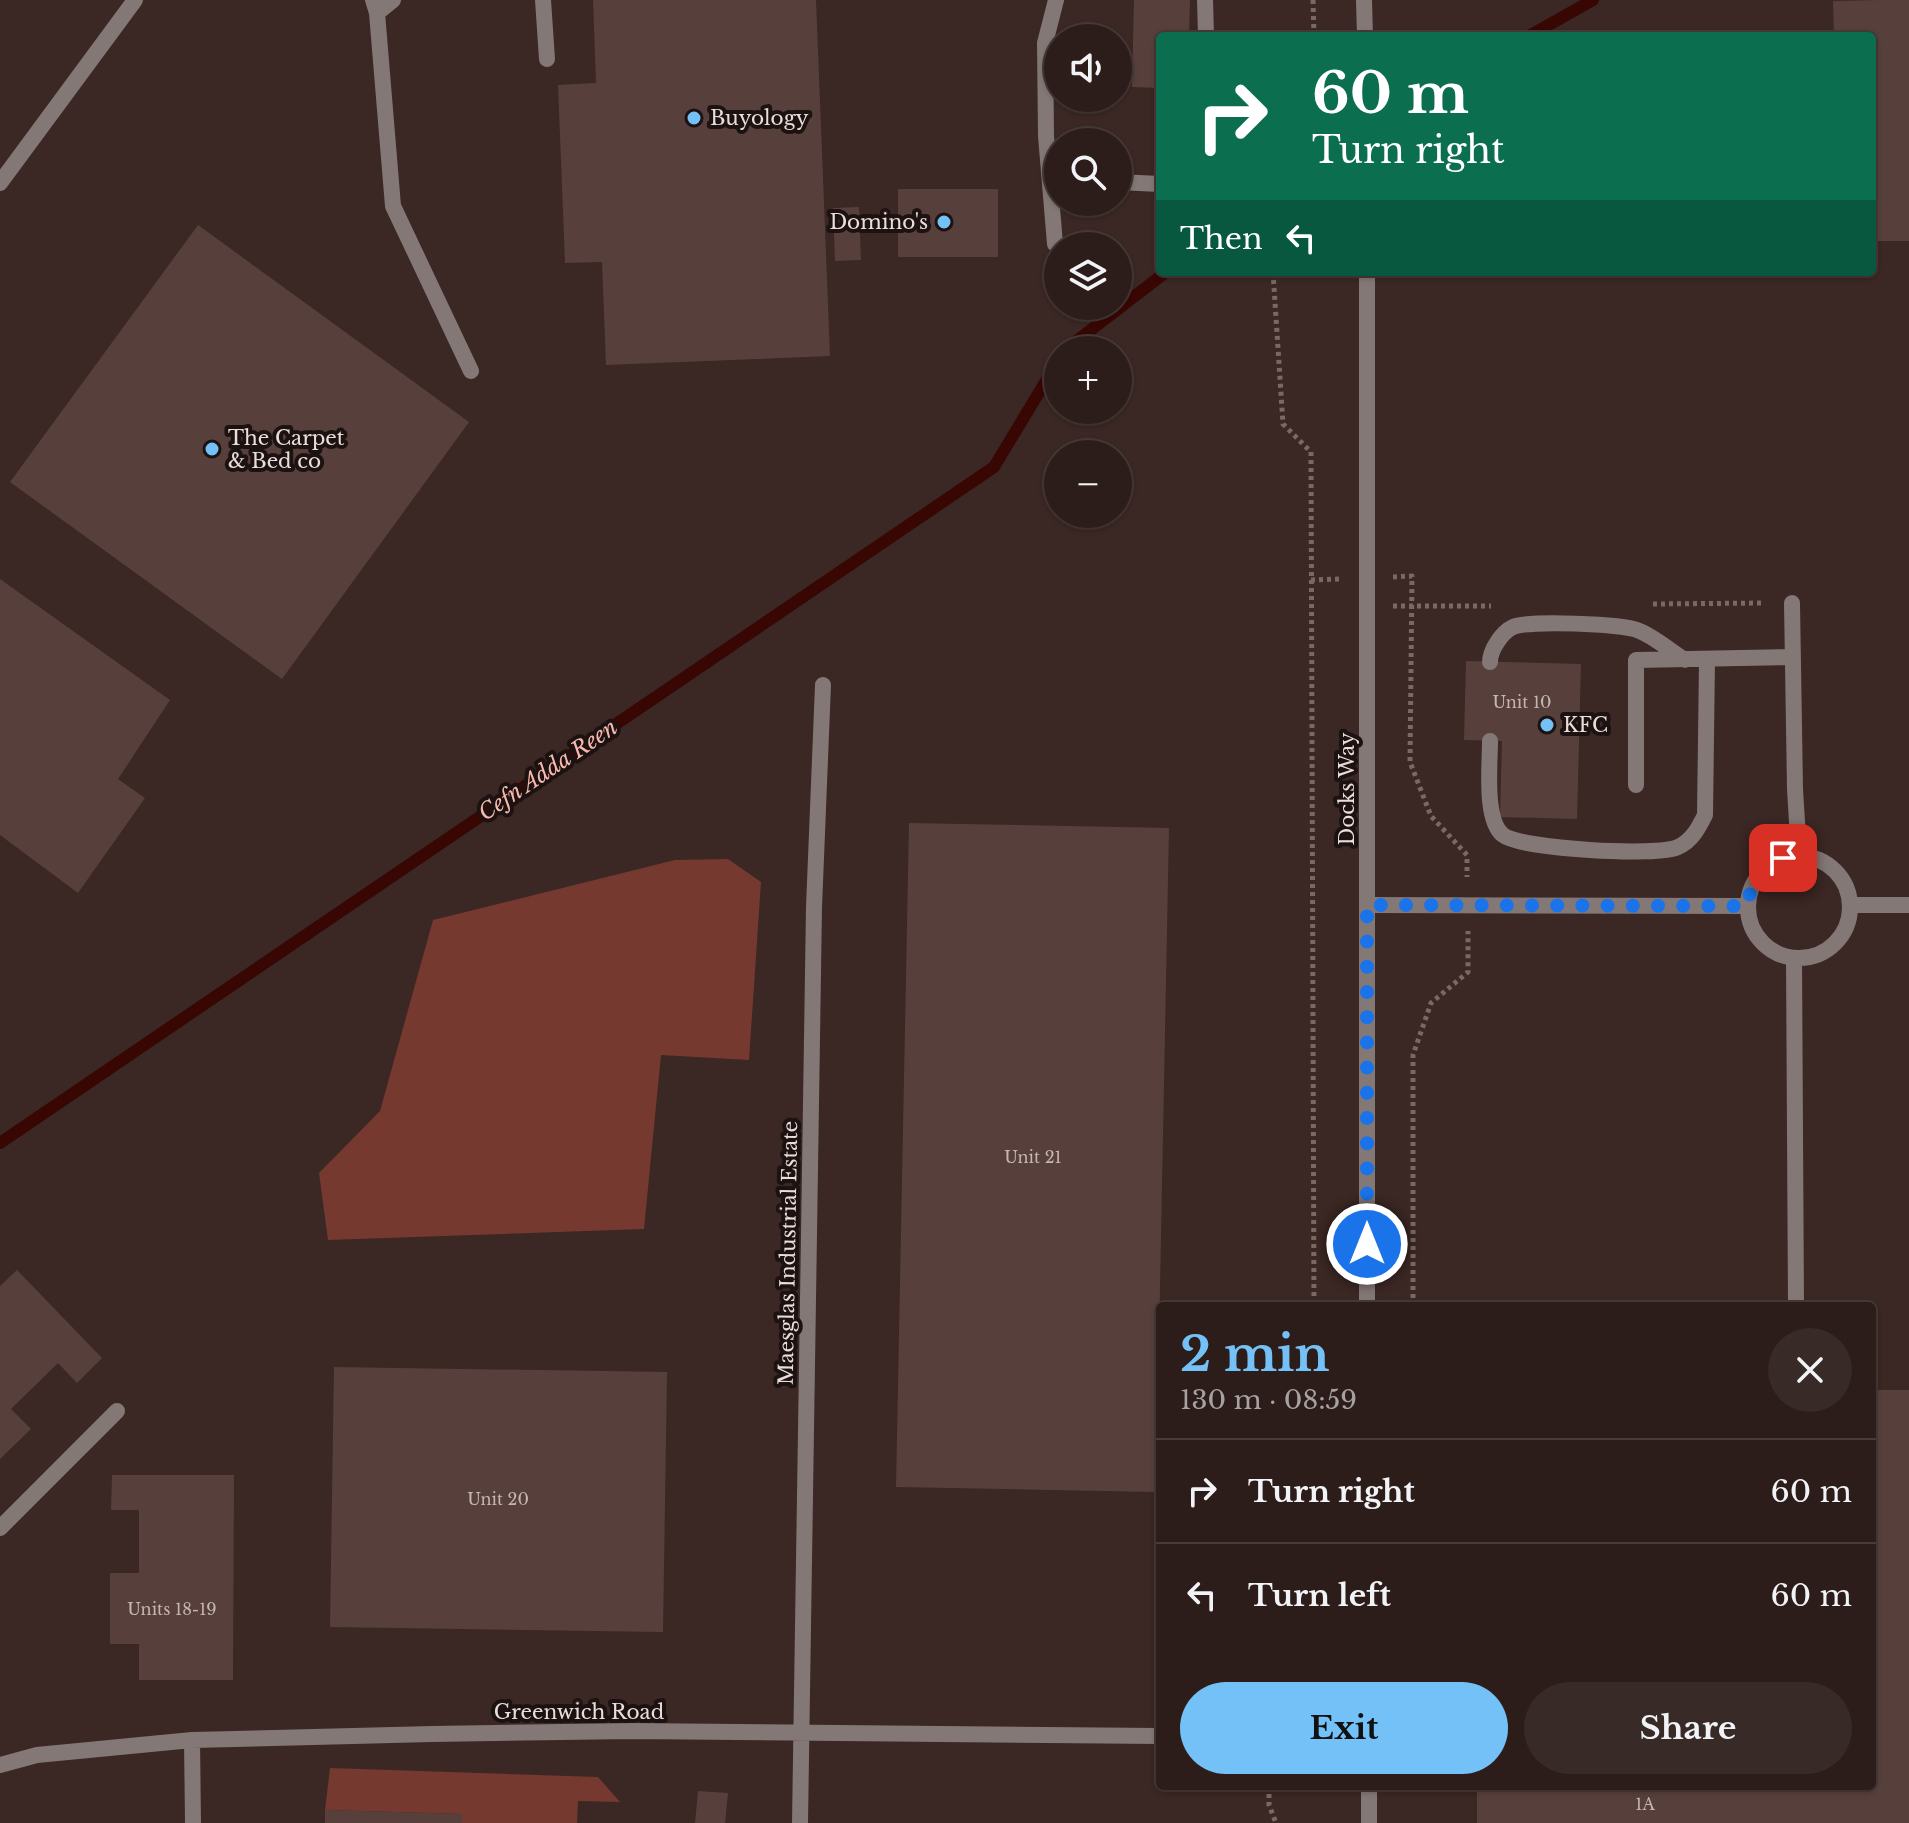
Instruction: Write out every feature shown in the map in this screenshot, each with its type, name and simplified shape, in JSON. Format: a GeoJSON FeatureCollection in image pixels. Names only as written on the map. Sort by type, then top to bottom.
{"type":"FeatureCollection","features":[{"type":"Feature","properties":{"kind":"street"},"geometry":{"type":"LineString","coordinates":[[0,183],[135,0]]}},
{"type":"Feature","properties":{"kind":"street"},"geometry":{"type":"LineString","coordinates":[[393,0],[375,6],[393,206],[471,371]]}},
{"type":"Feature","properties":{"kind":"street"},"geometry":{"type":"LineString","coordinates":[[543,0],[547,59]]}},
{"type":"Feature","properties":{"kind":"street"},"geometry":{"type":"LineString","coordinates":[[1046,128],[1045,43],[1056,0]]}},
{"type":"Feature","properties":{"kind":"street"},"geometry":{"type":"LineString","coordinates":[[1205,0],[1206,32]]}},
{"type":"Feature","properties":{"kind":"street"},"geometry":{"type":"LineString","coordinates":[[1364,0],[1365,32]]}},
{"type":"Feature","properties":{"kind":"street"},"geometry":{"type":"LineString","coordinates":[[1132,183],[1156,184]]}},
{"type":"Feature","properties":{"kind":"street","name":"Docks Way"},"geometry":{"type":"LineString","coordinates":[[1367,276],[1367,1302]]}},
{"type":"Feature","properties":{"kind":"street"},"geometry":{"type":"LineString","coordinates":[[1792,603],[1799,855]]}},
{"type":"Feature","properties":{"kind":"street"},"geometry":{"type":"LineString","coordinates":[[1490,662],[1500,639],[1512,627],[1540,622],[1636,629],[1685,660]]}},
{"type":"Feature","properties":{"kind":"street"},"geometry":{"type":"LineString","coordinates":[[1636,785],[1636,660],[1792,657]]}},
{"type":"Feature","properties":{"kind":"street"},"geometry":{"type":"LineString","coordinates":[[1490,741],[1491,818],[1503,835],[1527,845],[1650,853],[1678,847],[1696,833],[1705,815],[1707,660]]}},
{"type":"Feature","properties":{"kind":"street","name":"Maesglas Industrial Estate"},"geometry":{"type":"LineString","coordinates":[[800,1823],[814,923],[823,685]]}},
{"type":"Feature","properties":{"kind":"street"},"geometry":{"type":"LineString","coordinates":[[1799,855],[1828,865],[1840,876],[1850,905],[1848,923],[1833,944],[1811,957],[1794,958],[1766,947],[1756,936],[1749,922],[1747,906],[1757,877],[1768,865],[1799,855]]}},
{"type":"Feature","properties":{"kind":"street"},"geometry":{"type":"LineString","coordinates":[[1367,905],[1747,906]]}},
{"type":"Feature","properties":{"kind":"street"},"geometry":{"type":"LineString","coordinates":[[1850,905],[1909,905]]}},
{"type":"Feature","properties":{"kind":"street"},"geometry":{"type":"LineString","coordinates":[[1794,958],[1796,1302]]}},
{"type":"Feature","properties":{"kind":"street"},"geometry":{"type":"LineString","coordinates":[[0,1528],[117,1411]]}},
{"type":"Feature","properties":{"kind":"street","name":"Greenwich Road"},"geometry":{"type":"LineString","coordinates":[[0,1765],[37,1755],[192,1740],[632,1731],[1156,1736]]}},
{"type":"Feature","properties":{"kind":"street"},"geometry":{"type":"LineString","coordinates":[[192,1740],[193,1823]]}},
{"type":"Feature","properties":{"kind":"street"},"geometry":{"type":"LineString","coordinates":[[1369,1790],[1369,1823]]}},
{"type":"Feature","properties":{"kind":"path"},"geometry":{"type":"LineString","coordinates":[[1313,0],[1314,32]]}},
{"type":"Feature","properties":{"kind":"path"},"geometry":{"type":"LineString","coordinates":[[1273,276],[1283,424],[1311,452],[1314,1302]]}},
{"type":"Feature","properties":{"kind":"path"},"geometry":{"type":"LineString","coordinates":[[1269,1790],[1269,1805],[1276,1823]]}},
{"type":"Feature","properties":{"kind":"shaded area"},"geometry":{"type":"Polygon","coordinates":[[[728,859],[761,882],[749,1060],[661,1055],[644,1229],[328,1240],[319,1173],[380,1111],[433,920],[675,860],[728,859]]]}},
{"type":"Feature","properties":{"kind":"shaded area"},"geometry":{"type":"Polygon","coordinates":[[[330,1768],[598,1777],[620,1802],[578,1801],[577,1823],[462,1823],[462,1814],[325,1810],[330,1768]]]}},
{"type":"Feature","properties":{"kind":"building"},"geometry":{"type":"Polygon","coordinates":[[[593,0],[816,0],[830,356],[606,365],[602,262],[565,263],[558,85],[596,83],[593,0]]]}},
{"type":"Feature","properties":{"kind":"building"},"geometry":{"type":"Polygon","coordinates":[[[1134,0],[1190,0],[1189,32],[1156,32],[1156,88],[1132,87],[1134,0]]]}},
{"type":"Feature","properties":{"kind":"building"},"geometry":{"type":"Polygon","coordinates":[[[1909,0],[1909,241],[1876,241],[1876,32],[1834,32],[1833,1],[1909,0]]]}},
{"type":"Feature","properties":{"kind":"building"},"geometry":{"type":"Polygon","coordinates":[[[898,189],[998,189],[998,257],[898,257],[898,189]]]}},
{"type":"Feature","properties":{"kind":"building"},"geometry":{"type":"Polygon","coordinates":[[[859,207],[861,260],[835,261],[833,208],[859,207]]]}},
{"type":"Feature","properties":{"kind":"building"},"geometry":{"type":"Polygon","coordinates":[[[198,225],[469,422],[282,679],[10,482],[198,225]]]}},
{"type":"Feature","properties":{"kind":"building"},"geometry":{"type":"Polygon","coordinates":[[[0,579],[170,700],[118,779],[145,798],[78,893],[0,835],[0,579]]]}},
{"type":"Feature","properties":{"kind":"building"},"geometry":{"type":"Polygon","coordinates":[[[1466,661],[1581,664],[1577,819],[1500,817],[1502,741],[1464,740],[1466,661]]]}},
{"type":"Feature","properties":{"kind":"building"},"geometry":{"type":"Polygon","coordinates":[[[909,823],[1169,828],[1160,1302],[1156,1302],[1156,1492],[896,1487],[909,823]]]}},
{"type":"Feature","properties":{"kind":"building"},"geometry":{"type":"Polygon","coordinates":[[[17,1270],[102,1358],[77,1383],[58,1363],[11,1409],[31,1429],[0,1459],[0,1286],[17,1270]]]}},
{"type":"Feature","properties":{"kind":"building"},"geometry":{"type":"Polygon","coordinates":[[[334,1367],[667,1372],[663,1632],[330,1627],[334,1367]]]}},
{"type":"Feature","properties":{"kind":"building"},"geometry":{"type":"Polygon","coordinates":[[[1876,1390],[1909,1390],[1909,1823],[1477,1823],[1477,1790],[1876,1790],[1876,1390]]]}},
{"type":"Feature","properties":{"kind":"building"},"geometry":{"type":"Polygon","coordinates":[[[112,1475],[234,1475],[233,1680],[139,1680],[139,1644],[110,1644],[110,1573],[139,1573],[139,1510],[111,1510],[112,1475]]]}},
{"type":"Feature","properties":{"kind":"building"},"geometry":{"type":"Polygon","coordinates":[[[698,1791],[728,1793],[725,1823],[695,1823],[698,1791]]]}},
{"type":"Feature","properties":{"kind":"building"},"geometry":{"type":"Polygon","coordinates":[[[325,1810],[462,1814],[462,1823],[325,1823],[325,1810]]]}},
{"type":"Feature","properties":{"kind":"waterway"},"geometry":{"type":"LineString","coordinates":[[1536,32],[1593,0]]}},
{"type":"Feature","properties":{"kind":"waterway","name":"Cefn Adda Reen"},"geometry":{"type":"LineString","coordinates":[[1083,336],[1161,276]]}},
{"type":"Feature","properties":{"kind":"waterway","name":"Cefn Adda Reen"},"geometry":{"type":"LineString","coordinates":[[0,1143],[994,467],[1044,384]]}},
{"type":"Feature","properties":{"kind":"place","name":"Buyology"},"geometry":{"type":"Point","coordinates":[694,118]}},
{"type":"Feature","properties":{"kind":"place","name":"Domino's"},"geometry":{"type":"Point","coordinates":[944,222]}},
{"type":"Feature","properties":{"kind":"place","name":"The Carpet & Bed co"},"geometry":{"type":"Point","coordinates":[212,449]}},
{"type":"Feature","properties":{"kind":"place","name":"KFC"},"geometry":{"type":"Point","coordinates":[1547,725]}},
{"type":"Feature","properties":{"kind":"route"},"geometry":{"type":"LineString","coordinates":[[1367,1244],[1367,905],[1747,906],[1757,877],[1768,865],[1783,858]]}}]}
